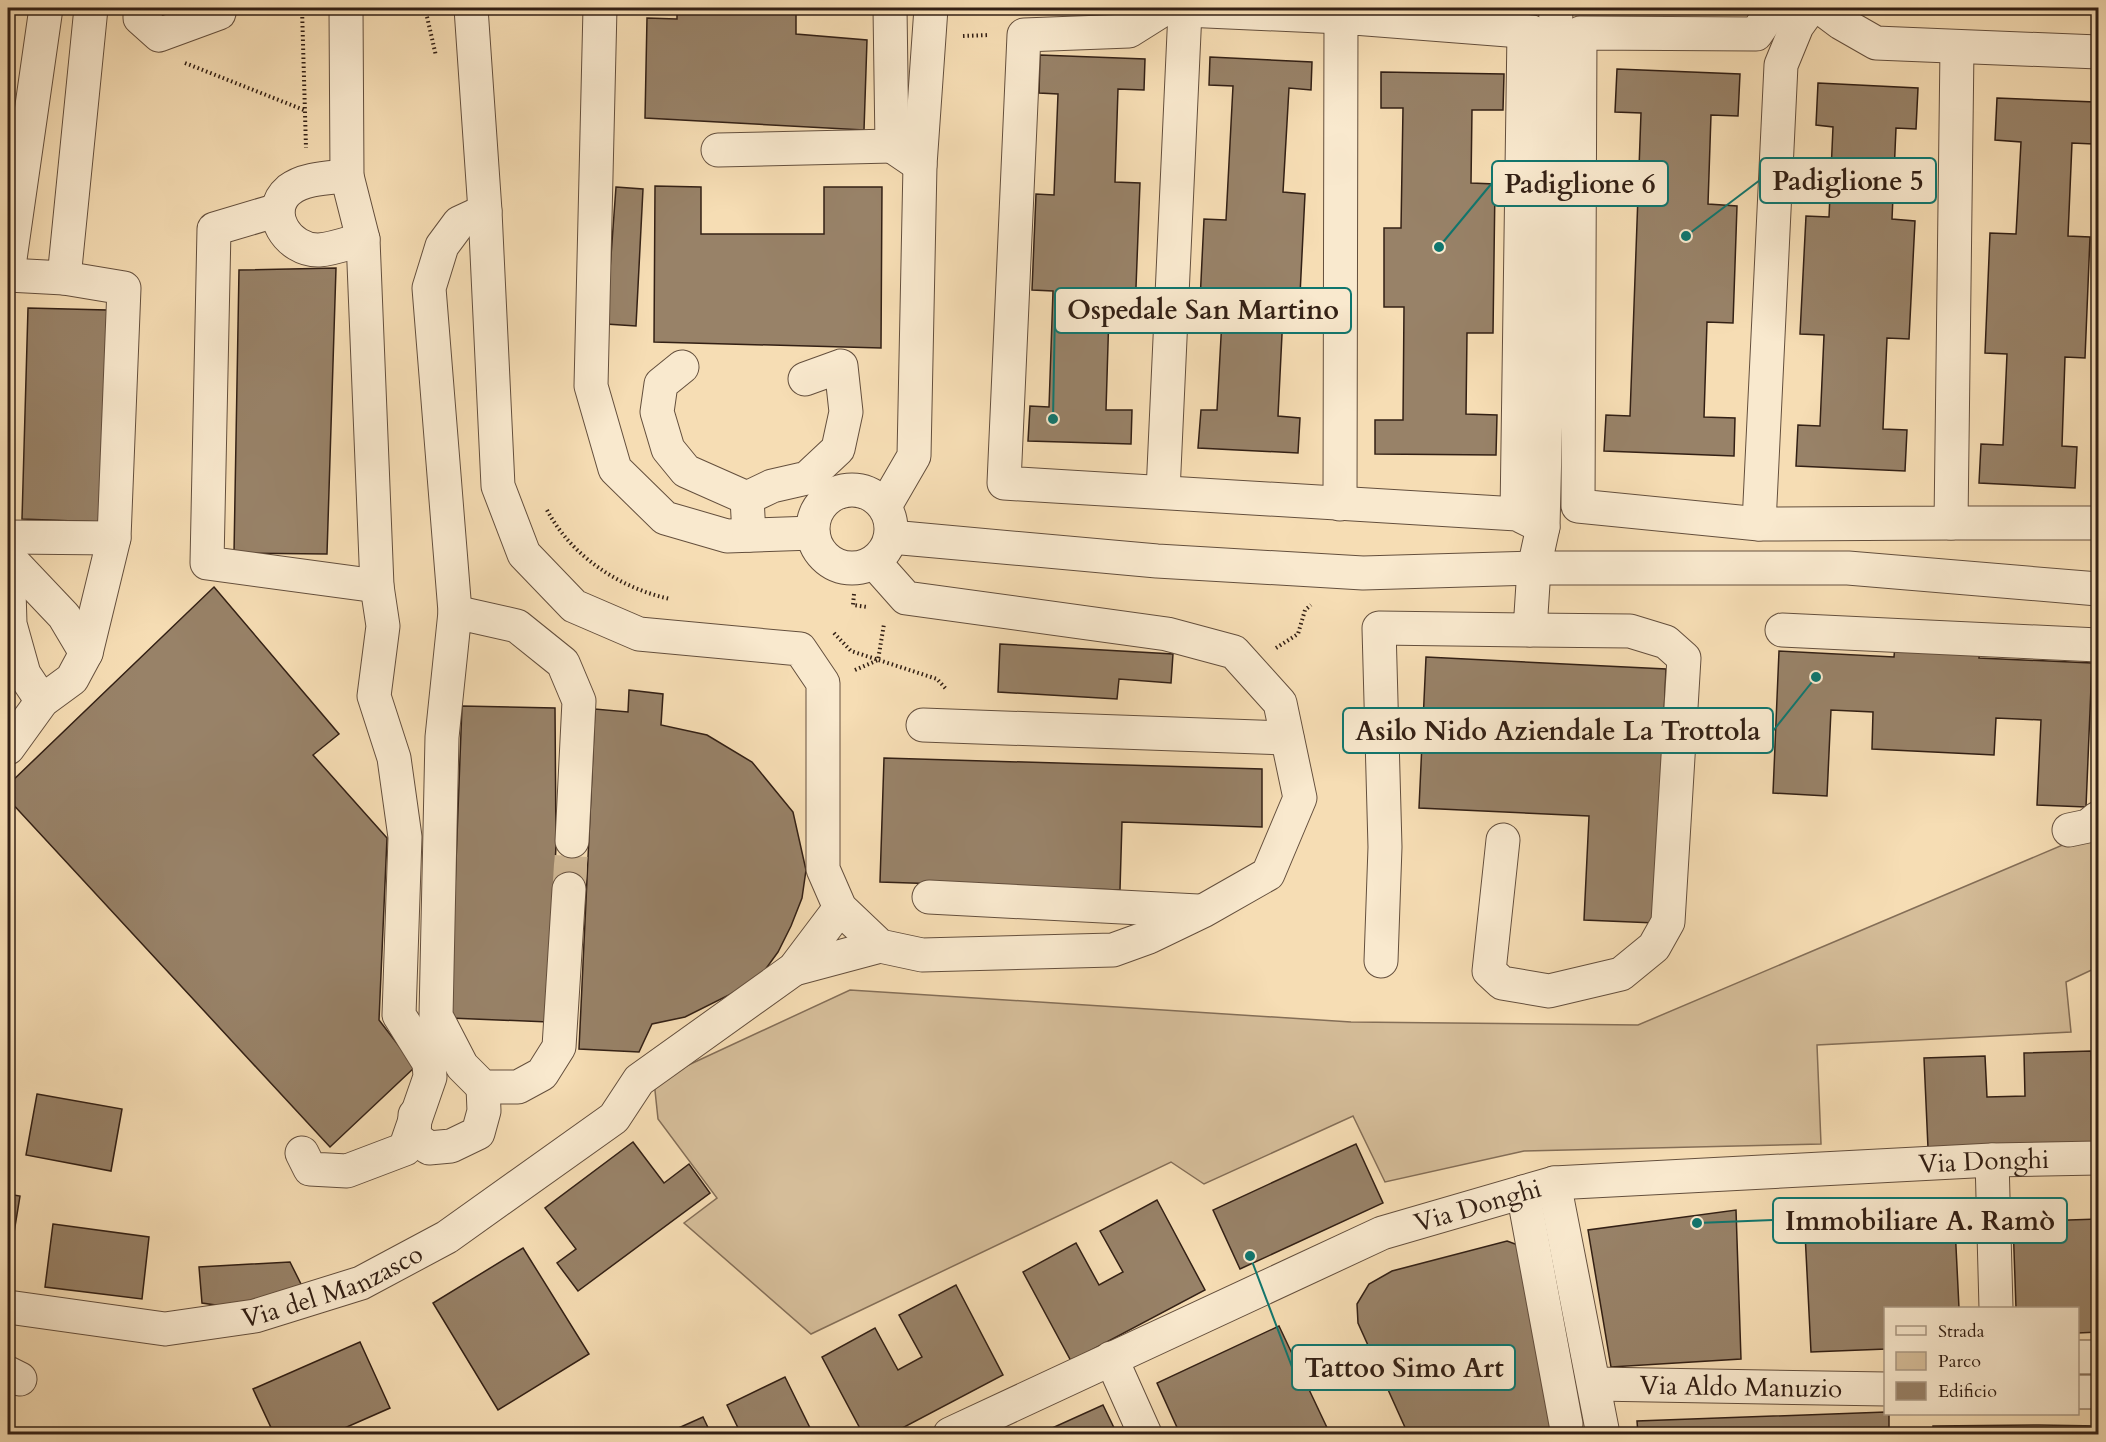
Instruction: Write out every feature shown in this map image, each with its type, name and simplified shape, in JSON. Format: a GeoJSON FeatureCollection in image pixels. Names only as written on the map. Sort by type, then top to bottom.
{"type":"FeatureCollection","features":[{"type":"Feature","properties":{"kind":"street"},"geometry":{"type":"LineString","coordinates":[[8,748],[42,701],[72,679],[86,653],[114,538],[124,288],[64,278],[8,274],[46,8]]}},
{"type":"Feature","properties":{"kind":"street"},"geometry":{"type":"LineString","coordinates":[[64,278],[91,8]]}},
{"type":"Feature","properties":{"kind":"street"},"geometry":{"type":"LineString","coordinates":[[140,8],[140,18],[159,35],[219,13],[220,8]]}},
{"type":"Feature","properties":{"kind":"street"},"geometry":{"type":"LineString","coordinates":[[302,1153],[310,1169],[347,1171],[405,1149],[430,1077],[429,1063],[399,1015],[405,837],[394,758],[374,696],[383,626],[377,586],[363,239],[346,176],[346,8]]}},
{"type":"Feature","properties":{"kind":"street"},"geometry":{"type":"LineString","coordinates":[[471,8],[485,211],[498,486],[524,554],[574,606],[639,634],[800,649],[823,683],[822,869],[840,908],[880,946]]}},
{"type":"Feature","properties":{"kind":"street"},"geometry":{"type":"LineString","coordinates":[[600,8],[591,386],[615,469],[665,518],[727,536],[813,533]]}},
{"type":"Feature","properties":{"kind":"street"},"geometry":{"type":"LineString","coordinates":[[890,8],[892,146]]}},
{"type":"Feature","properties":{"kind":"street"},"geometry":{"type":"LineString","coordinates":[[1530,520],[1556,8]]}},
{"type":"Feature","properties":{"kind":"street"},"geometry":{"type":"LineString","coordinates":[[1773,8],[1756,34],[1580,33],[1578,506],[1759,524],[2098,523]]}},
{"type":"Feature","properties":{"kind":"street"},"geometry":{"type":"LineString","coordinates":[[1759,524],[1781,64],[1797,26],[1810,8]]}},
{"type":"Feature","properties":{"kind":"street"},"geometry":{"type":"LineString","coordinates":[[1821,8],[1841,23],[1876,43],[2098,52]]}},
{"type":"Feature","properties":{"kind":"street"},"geometry":{"type":"LineString","coordinates":[[1530,520],[1340,504],[1004,483],[1024,35],[1129,32],[1161,9],[1343,12],[1528,31],[1530,520],[1534,568],[1530,630]]}},
{"type":"Feature","properties":{"kind":"street"},"geometry":{"type":"LineString","coordinates":[[1161,9],[1163,492]]}},
{"type":"Feature","properties":{"kind":"street"},"geometry":{"type":"LineString","coordinates":[[1340,504],[1343,12]]}},
{"type":"Feature","properties":{"kind":"street"},"geometry":{"type":"LineString","coordinates":[[876,544],[914,456],[920,165],[930,22]]}},
{"type":"Feature","properties":{"kind":"street"},"geometry":{"type":"LineString","coordinates":[[1951,523],[1958,48]]}},
{"type":"Feature","properties":{"kind":"street"},"geometry":{"type":"LineString","coordinates":[[718,150],[892,146],[920,165]]}},
{"type":"Feature","properties":{"kind":"street"},"geometry":{"type":"LineString","coordinates":[[346,176],[307,181],[288,191],[278,210],[282,231],[297,247],[319,250],[363,239]]}},
{"type":"Feature","properties":{"kind":"street"},"geometry":{"type":"LineString","coordinates":[[278,210],[214,230],[207,563],[377,586]]}},
{"type":"Feature","properties":{"kind":"street"},"geometry":{"type":"LineString","coordinates":[[415,1115],[414,1137],[429,1148],[452,1146],[477,1133],[484,1111],[483,1087],[462,1066],[436,1016],[442,737],[455,612],[429,288],[442,246],[459,223],[485,211]]}},
{"type":"Feature","properties":{"kind":"street"},"geometry":{"type":"LineString","coordinates":[[682,367],[661,384],[657,412],[668,448],[686,471],[747,498],[772,486],[807,478],[838,449],[846,412],[841,366],[805,379]]}},
{"type":"Feature","properties":{"kind":"street"},"geometry":{"type":"LineString","coordinates":[[794,969],[880,946],[922,955],[1113,950],[1149,937],[1203,911],[1268,874],[1300,798],[1280,703],[1234,652],[1167,634],[906,598],[876,544],[871,493],[845,489],[826,498],[815,514],[813,533],[820,553],[835,565],[876,544],[1363,573],[1534,568],[1848,568],[2098,589]]}},
{"type":"Feature","properties":{"kind":"street"},"geometry":{"type":"LineString","coordinates":[[747,498],[749,535]]}},
{"type":"Feature","properties":{"kind":"street"},"geometry":{"type":"LineString","coordinates":[[1848,568],[1852,525]]}},
{"type":"Feature","properties":{"kind":"street"},"geometry":{"type":"LineString","coordinates":[[8,550],[114,538]]}},
{"type":"Feature","properties":{"kind":"street"},"geometry":{"type":"LineString","coordinates":[[8,550],[64,616],[86,653]]}},
{"type":"Feature","properties":{"kind":"street"},"geometry":{"type":"LineString","coordinates":[[8,550],[10,624],[24,674],[42,701]]}},
{"type":"Feature","properties":{"kind":"street"},"geometry":{"type":"LineString","coordinates":[[455,612],[517,626],[562,663],[579,700],[572,841]]}},
{"type":"Feature","properties":{"kind":"street"},"geometry":{"type":"LineString","coordinates":[[1381,961],[1384,847],[1379,628],[1630,631],[1666,642],[1684,658],[1668,922],[1654,947],[1621,974],[1549,991],[1502,983],[1489,971],[1503,840]]}},
{"type":"Feature","properties":{"kind":"street"},"geometry":{"type":"LineString","coordinates":[[1782,630],[2098,645]]}},
{"type":"Feature","properties":{"kind":"street"},"geometry":{"type":"LineString","coordinates":[[923,725],[1287,738]]}},
{"type":"Feature","properties":{"kind":"street"},"geometry":{"type":"LineString","coordinates":[[483,1087],[518,1087],[542,1074],[559,1047],[569,890]]}},
{"type":"Feature","properties":{"kind":"street"},"geometry":{"type":"LineString","coordinates":[[929,897],[1203,911]]}},
{"type":"Feature","properties":{"kind":"street"},"geometry":{"type":"LineString","coordinates":[[794,969],[840,908]]}},
{"type":"Feature","properties":{"kind":"street","name":"Via del Manzasco"},"geometry":{"type":"LineString","coordinates":[[8,1307],[165,1329],[255,1316],[361,1283],[447,1238],[614,1118],[639,1080],[794,969]]}},
{"type":"Feature","properties":{"kind":"street","name":"Via Donghi"},"geometry":{"type":"LineString","coordinates":[[950,1434],[1382,1233],[1538,1187],[1870,1155],[1992,1160],[2098,1158]]}},
{"type":"Feature","properties":{"kind":"street"},"geometry":{"type":"LineString","coordinates":[[1992,1160],[1996,1307]]}},
{"type":"Feature","properties":{"kind":"street"},"geometry":{"type":"LineString","coordinates":[[1538,1187],[1595,1384],[1603,1434]]}},
{"type":"Feature","properties":{"kind":"street"},"geometry":{"type":"LineString","coordinates":[[1538,1187],[1566,1424]]}},
{"type":"Feature","properties":{"kind":"street"},"geometry":{"type":"LineString","coordinates":[[2079,1357],[2098,1357]]}},
{"type":"Feature","properties":{"kind":"street"},"geometry":{"type":"LineString","coordinates":[[1112,1358],[1145,1434]]}},
{"type":"Feature","properties":{"kind":"street","name":"Via Aldo Manuzio"},"geometry":{"type":"LineString","coordinates":[[1595,1384],[1884,1389]]}},
{"type":"Feature","properties":{"kind":"street"},"geometry":{"type":"LineString","coordinates":[[2079,1392],[2098,1392]]}},
{"type":"Feature","properties":{"kind":"path"},"geometry":{"type":"LineString","coordinates":[[302,8],[307,181]]}},
{"type":"Feature","properties":{"kind":"path"},"geometry":{"type":"LineString","coordinates":[[930,22],[1024,35]]}},
{"type":"Feature","properties":{"kind":"path"},"geometry":{"type":"LineString","coordinates":[[178,60],[304,110]]}},
{"type":"Feature","properties":{"kind":"path"},"geometry":{"type":"LineString","coordinates":[[875,608],[853,605],[876,544]]}},
{"type":"Feature","properties":{"kind":"path"},"geometry":{"type":"LineString","coordinates":[[1234,652],[1273,650],[1298,634],[1305,610],[1314,602]]}},
{"type":"Feature","properties":{"kind":"path"},"geometry":{"type":"LineString","coordinates":[[823,683],[878,660],[884,619]]}},
{"type":"Feature","properties":{"kind":"green space"},"geometry":{"type":"Polygon","coordinates":[[[2098,830],[2098,967],[2066,982],[2071,1032],[1817,1045],[1821,1144],[1524,1151],[1385,1182],[1353,1116],[1204,1184],[1171,1162],[811,1334],[684,1223],[717,1198],[658,1119],[654,1081],[850,990],[1351,1022],[1638,1025],[2098,830]]]}},
{"type":"Feature","properties":{"kind":"building"},"geometry":{"type":"Polygon","coordinates":[[[677,8],[796,8],[796,34],[867,40],[864,130],[645,118],[647,18],[677,19],[677,8]]]}},
{"type":"Feature","properties":{"kind":"building"},"geometry":{"type":"Polygon","coordinates":[[[1040,55],[1145,59],[1144,90],[1118,89],[1115,182],[1140,183],[1135,313],[1109,312],[1106,410],[1132,410],[1131,444],[1028,441],[1030,406],[1049,407],[1053,291],[1032,290],[1036,194],[1054,195],[1058,94],[1039,93],[1040,55]]]}},
{"type":"Feature","properties":{"kind":"building"},"geometry":{"type":"Polygon","coordinates":[[[1210,57],[1312,62],[1311,90],[1289,88],[1283,192],[1305,194],[1299,315],[1283,314],[1278,416],[1300,418],[1298,453],[1198,448],[1201,410],[1217,410],[1223,301],[1200,301],[1204,219],[1226,220],[1233,86],[1209,85],[1210,57]]]}},
{"type":"Feature","properties":{"kind":"building"},"geometry":{"type":"Polygon","coordinates":[[[1617,69],[1740,74],[1738,116],[1711,115],[1708,204],[1737,206],[1733,323],[1707,322],[1704,417],[1735,418],[1734,456],[1604,451],[1606,415],[1630,416],[1641,113],[1615,112],[1617,69]]]}},
{"type":"Feature","properties":{"kind":"building"},"geometry":{"type":"Polygon","coordinates":[[[1381,72],[1504,74],[1503,110],[1472,110],[1471,183],[1495,184],[1493,333],[1467,333],[1466,414],[1497,415],[1496,455],[1375,454],[1375,420],[1403,420],[1404,307],[1384,307],[1384,228],[1401,228],[1403,108],[1381,108],[1381,72]]]}},
{"type":"Feature","properties":{"kind":"building"},"geometry":{"type":"Polygon","coordinates":[[[1818,83],[1918,88],[1916,129],[1896,128],[1892,219],[1915,221],[1909,339],[1887,338],[1883,429],[1907,430],[1905,471],[1796,466],[1798,425],[1820,426],[1824,335],[1800,334],[1806,216],[1829,217],[1833,127],[1816,125],[1818,83]]]}},
{"type":"Feature","properties":{"kind":"building"},"geometry":{"type":"Polygon","coordinates":[[[1997,98],[2095,102],[2093,144],[2072,143],[2068,236],[2090,237],[2085,358],[2065,357],[2062,446],[2077,447],[2075,488],[1979,483],[1981,444],[2003,445],[2007,354],[1985,353],[1990,233],[2016,234],[2021,142],[1995,140],[1997,98]]]}},
{"type":"Feature","properties":{"kind":"building"},"geometry":{"type":"Polygon","coordinates":[[[655,186],[701,187],[701,234],[824,234],[824,187],[882,187],[881,348],[654,342],[655,186]]]}},
{"type":"Feature","properties":{"kind":"building"},"geometry":{"type":"Polygon","coordinates":[[[616,187],[643,189],[636,326],[606,324],[616,187]]]}},
{"type":"Feature","properties":{"kind":"building"},"geometry":{"type":"Polygon","coordinates":[[[336,268],[327,554],[234,553],[239,270],[336,268]]]}},
{"type":"Feature","properties":{"kind":"building"},"geometry":{"type":"Polygon","coordinates":[[[28,308],[107,310],[101,522],[22,519],[28,308]]]}},
{"type":"Feature","properties":{"kind":"building"},"geometry":{"type":"Polygon","coordinates":[[[214,587],[339,734],[313,755],[387,838],[379,1020],[415,1067],[330,1147],[8,799],[8,785],[214,587]]]}},
{"type":"Feature","properties":{"kind":"building"},"geometry":{"type":"Polygon","coordinates":[[[1000,644],[1173,654],[1171,683],[1119,679],[1117,699],[998,692],[1000,644]]]}},
{"type":"Feature","properties":{"kind":"building"},"geometry":{"type":"Polygon","coordinates":[[[1895,645],[1980,648],[1979,658],[2092,663],[2086,807],[2037,805],[2041,720],[1996,718],[1994,755],[1872,749],[1873,712],[1831,710],[1827,796],[1773,793],[1779,651],[1894,657],[1895,645]]]}},
{"type":"Feature","properties":{"kind":"building"},"geometry":{"type":"Polygon","coordinates":[[[1426,657],[1666,669],[1655,923],[1584,920],[1589,816],[1419,808],[1426,657]]]}},
{"type":"Feature","properties":{"kind":"building"},"geometry":{"type":"Polygon","coordinates":[[[629,690],[663,694],[661,725],[707,735],[752,762],[793,812],[806,870],[802,898],[791,926],[778,952],[757,981],[685,1017],[652,1024],[639,1052],[579,1049],[595,709],[628,712],[629,690]]]}},
{"type":"Feature","properties":{"kind":"building"},"geometry":{"type":"Polygon","coordinates":[[[462,706],[555,708],[556,845],[548,1022],[450,1018],[462,706]]]}},
{"type":"Feature","properties":{"kind":"building"},"geometry":{"type":"Polygon","coordinates":[[[884,758],[1262,769],[1262,827],[1122,822],[1120,890],[880,882],[884,758]]]}},
{"type":"Feature","properties":{"kind":"building"},"geometry":{"type":"Polygon","coordinates":[[[2091,1051],[2095,1142],[1928,1148],[1924,1058],[1985,1056],[1987,1097],[2025,1096],[2024,1053],[2091,1051]]]}},
{"type":"Feature","properties":{"kind":"building"},"geometry":{"type":"Polygon","coordinates":[[[37,1094],[122,1109],[111,1171],[26,1155],[37,1094]]]}},
{"type":"Feature","properties":{"kind":"building"},"geometry":{"type":"Polygon","coordinates":[[[633,1142],[664,1183],[689,1164],[710,1193],[578,1291],[557,1263],[576,1249],[545,1208],[633,1142]]]}},
{"type":"Feature","properties":{"kind":"building"},"geometry":{"type":"Polygon","coordinates":[[[1356,1144],[1383,1203],[1240,1269],[1213,1210],[1356,1144]]]}},
{"type":"Feature","properties":{"kind":"building"},"geometry":{"type":"Polygon","coordinates":[[[8,1194],[20,1196],[8,1269],[8,1194]]]}},
{"type":"Feature","properties":{"kind":"building"},"geometry":{"type":"Polygon","coordinates":[[[1157,1200],[1205,1290],[1071,1361],[1023,1272],[1076,1243],[1099,1285],[1123,1272],[1100,1231],[1157,1200]]]}},
{"type":"Feature","properties":{"kind":"building"},"geometry":{"type":"Polygon","coordinates":[[[1954,1206],[1959,1307],[1884,1307],[1884,1349],[1811,1352],[1804,1213],[1954,1206]]]}},
{"type":"Feature","properties":{"kind":"building"},"geometry":{"type":"Polygon","coordinates":[[[1736,1210],[1741,1359],[1611,1367],[1588,1230],[1736,1210]]]}},
{"type":"Feature","properties":{"kind":"building"},"geometry":{"type":"Polygon","coordinates":[[[2098,1219],[2098,1332],[2079,1333],[2079,1307],[2016,1307],[2013,1222],[2098,1219]]]}},
{"type":"Feature","properties":{"kind":"building"},"geometry":{"type":"Polygon","coordinates":[[[53,1224],[149,1237],[142,1299],[45,1287],[53,1224]]]}},
{"type":"Feature","properties":{"kind":"building"},"geometry":{"type":"Polygon","coordinates":[[[1507,1241],[1518,1245],[1557,1434],[1408,1434],[1358,1323],[1357,1304],[1369,1284],[1392,1271],[1507,1241]]]}},
{"type":"Feature","properties":{"kind":"building"},"geometry":{"type":"Polygon","coordinates":[[[523,1248],[589,1354],[498,1410],[433,1303],[523,1248]]]}},
{"type":"Feature","properties":{"kind":"building"},"geometry":{"type":"Polygon","coordinates":[[[290,1262],[303,1288],[243,1309],[202,1303],[199,1267],[290,1262]]]}},
{"type":"Feature","properties":{"kind":"building"},"geometry":{"type":"Polygon","coordinates":[[[956,1285],[1003,1375],[891,1434],[863,1434],[822,1357],[875,1328],[898,1370],[922,1357],[899,1315],[956,1285]]]}},
{"type":"Feature","properties":{"kind":"building"},"geometry":{"type":"Polygon","coordinates":[[[1279,1326],[1330,1434],[1180,1434],[1157,1383],[1279,1326]]]}},
{"type":"Feature","properties":{"kind":"building"},"geometry":{"type":"Polygon","coordinates":[[[360,1342],[390,1408],[331,1434],[274,1434],[253,1389],[360,1342]]]}},
{"type":"Feature","properties":{"kind":"building"},"geometry":{"type":"Polygon","coordinates":[[[785,1377],[813,1434],[741,1434],[727,1405],[785,1377]]]}},
{"type":"Feature","properties":{"kind":"building"},"geometry":{"type":"Polygon","coordinates":[[[1103,1405],[1117,1434],[1039,1434],[1103,1405]]]}},
{"type":"Feature","properties":{"kind":"building"},"geometry":{"type":"Polygon","coordinates":[[[1884,1412],[1884,1415],[1889,1415],[1889,1434],[1638,1434],[1637,1421],[1884,1412]]]}},
{"type":"Feature","properties":{"kind":"building"},"geometry":{"type":"Polygon","coordinates":[[[703,1417],[711,1434],[665,1434],[703,1417]]]}},
{"type":"Feature","properties":{"kind":"building"},"geometry":{"type":"Polygon","coordinates":[[[1933,1426],[2098,1426],[2098,1434],[1933,1434],[1933,1426]]]}},
{"type":"Feature","properties":{"kind":"tunnel"},"geometry":{"type":"LineString","coordinates":[[569,889],[572,841]]}},
{"type":"Feature","properties":{"kind":"place","name":"Padiglione 5"},"geometry":{"type":"Point","coordinates":[1686,236]}},
{"type":"Feature","properties":{"kind":"place","name":"Padiglione 6"},"geometry":{"type":"Point","coordinates":[1439,247]}},
{"type":"Feature","properties":{"kind":"place","name":"Ospedale San Martino"},"geometry":{"type":"Point","coordinates":[1053,419]}},
{"type":"Feature","properties":{"kind":"place","name":"Asilo Nido Aziendale La Trottola"},"geometry":{"type":"Point","coordinates":[1816,677]}},
{"type":"Feature","properties":{"kind":"place","name":"Immobiliare A. Ramò"},"geometry":{"type":"Point","coordinates":[1697,1223]}},
{"type":"Feature","properties":{"kind":"place","name":"Tattoo Simo Art"},"geometry":{"type":"Point","coordinates":[1250,1256]}}]}
